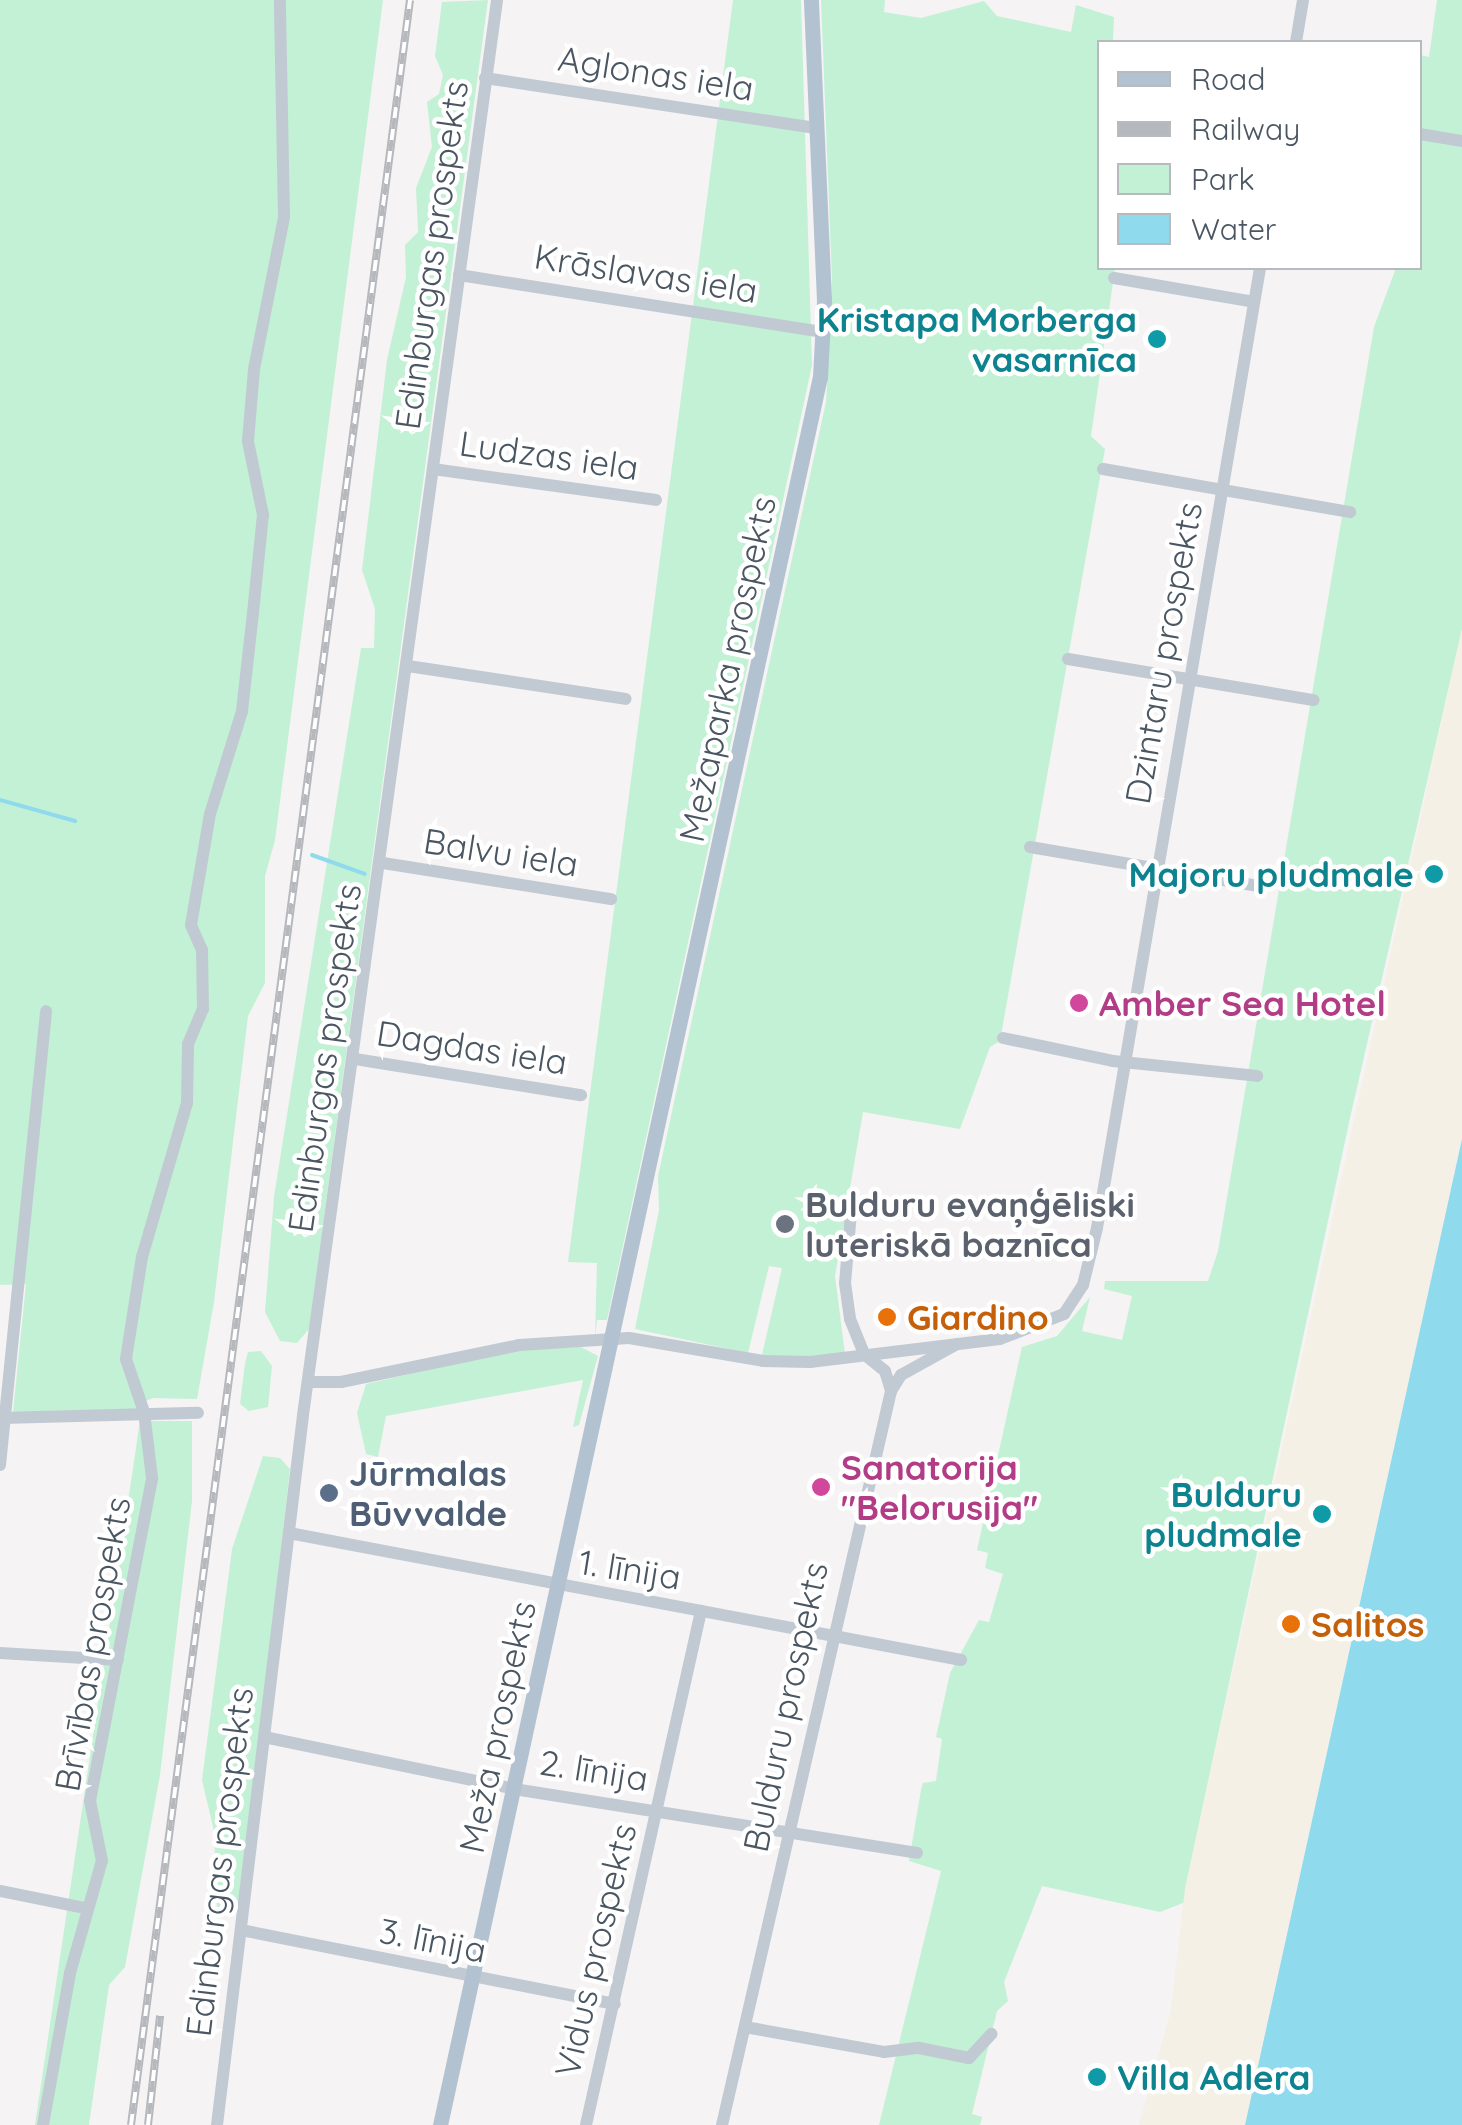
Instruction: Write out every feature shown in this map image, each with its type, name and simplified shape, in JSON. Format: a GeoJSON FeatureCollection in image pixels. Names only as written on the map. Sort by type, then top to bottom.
{"type":"FeatureCollection","features":[{"type":"Feature","properties":{"kind":"main road","name":"Mežaparka prospekts"},"geometry":{"type":"LineString","coordinates":[[611,1341],[820,376],[824,332],[811,0]]}},
{"type":"Feature","properties":{"kind":"main road","name":"Meža prospekts"},"geometry":{"type":"LineString","coordinates":[[440,2125],[611,1341]]}},
{"type":"Feature","properties":{"kind":"street","name":"Brīvības prospekts"},"geometry":{"type":"LineString","coordinates":[[43,2125],[86,1908],[102,1861],[90,1801],[152,1478],[144,1412],[126,1359],[142,1257],[187,1103],[190,1027],[203,1008],[202,950],[190,925],[210,814],[242,711],[263,515],[248,441],[284,216],[280,0]]}},
{"type":"Feature","properties":{"kind":"street","name":"Edinburgas prospekts"},"geometry":{"type":"LineString","coordinates":[[217,2125],[308,1382],[382,864],[497,0]]}},
{"type":"Feature","properties":{"kind":"street"},"geometry":{"type":"LineString","coordinates":[[1296,40],[1303,0]]}},
{"type":"Feature","properties":{"kind":"street","name":"Aglonas iela"},"geometry":{"type":"LineString","coordinates":[[485,78],[817,128]]}},
{"type":"Feature","properties":{"kind":"street"},"geometry":{"type":"LineString","coordinates":[[1422,134],[1462,142]]}},
{"type":"Feature","properties":{"kind":"street","name":"Dzintaru prospekts"},"geometry":{"type":"LineString","coordinates":[[964,1340],[1000,1339],[1052,1324],[1083,1285],[1260,270]]}},
{"type":"Feature","properties":{"kind":"street","name":"Krāslavas iela"},"geometry":{"type":"LineString","coordinates":[[459,275],[824,332]]}},
{"type":"Feature","properties":{"kind":"street"},"geometry":{"type":"LineString","coordinates":[[1114,278],[1254,302]]}},
{"type":"Feature","properties":{"kind":"street"},"geometry":{"type":"LineString","coordinates":[[1103,468],[1350,512]]}},
{"type":"Feature","properties":{"kind":"street","name":"Ludzas iela"},"geometry":{"type":"LineString","coordinates":[[433,469],[656,500]]}},
{"type":"Feature","properties":{"kind":"street"},"geometry":{"type":"LineString","coordinates":[[1068,658],[1314,700]]}},
{"type":"Feature","properties":{"kind":"street"},"geometry":{"type":"LineString","coordinates":[[408,666],[626,699]]}},
{"type":"Feature","properties":{"kind":"street"},"geometry":{"type":"LineString","coordinates":[[1030,846],[1263,887]]}},
{"type":"Feature","properties":{"kind":"street","name":"Balvu iela"},"geometry":{"type":"LineString","coordinates":[[382,864],[611,899]]}},
{"type":"Feature","properties":{"kind":"street"},"geometry":{"type":"LineString","coordinates":[[0,1464],[46,1012]]}},
{"type":"Feature","properties":{"kind":"street"},"geometry":{"type":"LineString","coordinates":[[1003,1038],[1125,1061],[1257,1076]]}},
{"type":"Feature","properties":{"kind":"street","name":"Dagdas iela"},"geometry":{"type":"LineString","coordinates":[[355,1059],[581,1095]]}},
{"type":"Feature","properties":{"kind":"street"},"geometry":{"type":"LineString","coordinates":[[850,1212],[844,1282],[864,1354],[884,1370],[890,1391]]}},
{"type":"Feature","properties":{"kind":"street"},"geometry":{"type":"LineString","coordinates":[[308,1382],[337,1383],[519,1346],[629,1338],[763,1361],[864,1354],[964,1340]]}},
{"type":"Feature","properties":{"kind":"street"},"geometry":{"type":"LineString","coordinates":[[890,1391],[901,1376],[964,1340]]}},
{"type":"Feature","properties":{"kind":"street","name":"Bulduru prospekts"},"geometry":{"type":"LineString","coordinates":[[722,2125],[890,1391]]}},
{"type":"Feature","properties":{"kind":"street"},"geometry":{"type":"LineString","coordinates":[[3,1418],[198,1413]]}},
{"type":"Feature","properties":{"kind":"street","name":"1. līnija"},"geometry":{"type":"LineString","coordinates":[[289,1534],[557,1588],[961,1660]]}},
{"type":"Feature","properties":{"kind":"street","name":"Vidus prospekts"},"geometry":{"type":"LineString","coordinates":[[586,2125],[701,1611]]}},
{"type":"Feature","properties":{"kind":"street"},"geometry":{"type":"LineString","coordinates":[[0,1653],[118,1660]]}},
{"type":"Feature","properties":{"kind":"street","name":"2. līnija"},"geometry":{"type":"LineString","coordinates":[[264,1736],[514,1789],[917,1853]]}},
{"type":"Feature","properties":{"kind":"street"},"geometry":{"type":"LineString","coordinates":[[0,1891],[86,1908]]}},
{"type":"Feature","properties":{"kind":"street","name":"3. līnija"},"geometry":{"type":"LineString","coordinates":[[240,1930],[472,1979],[614,2004]]}},
{"type":"Feature","properties":{"kind":"street"},"geometry":{"type":"LineString","coordinates":[[745,2026],[884,2052],[918,2048],[969,2058],[991,2034]]}},
{"type":"Feature","properties":{"kind":"green space"},"geometry":{"type":"Polygon","coordinates":[[[0,0],[383,0],[275,840],[265,876],[265,983],[248,1016],[214,1302],[197,1399],[153,1398],[141,1403],[144,1412],[13,1412],[26,1284],[0,1285],[0,0]]]}},
{"type":"Feature","properties":{"kind":"green space"},"geometry":{"type":"Polygon","coordinates":[[[488,0],[309,1329],[297,1343],[280,1341],[265,1312],[274,1197],[361,648],[374,648],[375,609],[362,570],[387,360],[406,277],[405,245],[418,232],[416,188],[432,147],[427,102],[439,94],[443,75],[435,56],[442,2],[488,0]]]}},
{"type":"Feature","properties":{"kind":"green space"},"geometry":{"type":"Polygon","coordinates":[[[733,0],[801,0],[812,365],[607,1320],[597,1320],[595,1338],[597,1263],[568,1262],[733,0]]]}},
{"type":"Feature","properties":{"kind":"green space"},"geometry":{"type":"Polygon","coordinates":[[[821,0],[885,0],[884,12],[921,18],[984,1],[997,16],[1071,32],[1076,5],[1114,17],[1113,40],[1097,40],[1097,270],[1115,270],[1091,436],[1105,449],[1000,1041],[990,1047],[960,1129],[863,1112],[835,1276],[845,1354],[790,1357],[762,1355],[782,1268],[769,1266],[748,1353],[635,1329],[659,1210],[658,1176],[826,402],[832,279],[821,0]]]}},
{"type":"Feature","properties":{"kind":"green space"},"geometry":{"type":"Polygon","coordinates":[[[1437,0],[1462,0],[1462,629],[1350,1118],[1185,1889],[1188,1901],[1160,1912],[1042,1886],[1004,1982],[1008,2001],[997,2011],[972,2114],[982,2117],[980,2125],[879,2125],[941,1871],[909,1861],[921,1790],[923,1783],[936,1781],[942,1739],[936,1737],[950,1673],[979,1620],[989,1622],[1003,1574],[985,1568],[988,1553],[977,1550],[1022,1347],[1057,1336],[1090,1297],[1082,1331],[1122,1340],[1132,1296],[1104,1289],[1105,1281],[1208,1281],[1218,1251],[1374,327],[1395,270],[1422,270],[1422,55],[1429,57],[1437,0]]]}},
{"type":"Feature","properties":{"kind":"green space"},"geometry":{"type":"Polygon","coordinates":[[[581,1347],[598,1356],[579,1425],[573,1427],[583,1380],[386,1416],[378,1457],[366,1454],[357,1413],[366,1384],[516,1350],[581,1347]]]}},
{"type":"Feature","properties":{"kind":"green space"},"geometry":{"type":"Polygon","coordinates":[[[261,1351],[272,1366],[268,1407],[249,1411],[240,1404],[245,1363],[248,1352],[261,1351]]]}},
{"type":"Feature","properties":{"kind":"green space"},"geometry":{"type":"Polygon","coordinates":[[[140,1421],[192,1421],[192,1501],[160,1775],[125,1967],[109,1985],[89,2125],[35,2125],[140,1421]]]}},
{"type":"Feature","properties":{"kind":"green space"},"geometry":{"type":"Polygon","coordinates":[[[263,1456],[280,1458],[290,1469],[240,1908],[217,1907],[214,1831],[202,1780],[232,1549],[263,1456]]]}},
{"type":"Feature","properties":{"kind":"sand","name":"Bulduru pludmale"},"geometry":{"type":"Polygon","coordinates":[[[1462,629],[1462,1139],[1245,2125],[1139,2125],[1171,2010],[1185,1889],[1462,629]]]}},
{"type":"Feature","properties":{"kind":"water"},"geometry":{"type":"Polygon","coordinates":[[[1462,1139],[1462,2125],[1245,2125],[1462,1139]]]}},
{"type":"Feature","properties":{"kind":"waterway"},"geometry":{"type":"LineString","coordinates":[[0,800],[75,821]]}},
{"type":"Feature","properties":{"kind":"waterway"},"geometry":{"type":"LineString","coordinates":[[312,855],[365,874]]}},
{"type":"Feature","properties":{"kind":"railway"},"geometry":{"type":"LineString","coordinates":[[131,2125],[410,0]]}},
{"type":"Feature","properties":{"kind":"railway"},"geometry":{"type":"LineString","coordinates":[[148,2125],[160,2016]]}},
{"type":"Feature","properties":{"kind":"place","name":"Kristapa Morberga vasarnīca"},"geometry":{"type":"Point","coordinates":[1157,339]}},
{"type":"Feature","properties":{"kind":"place","name":"Majoru pludmale"},"geometry":{"type":"Point","coordinates":[1434,874]}},
{"type":"Feature","properties":{"kind":"place","name":"Amber Sea Hotel"},"geometry":{"type":"Point","coordinates":[1079,1003]}},
{"type":"Feature","properties":{"kind":"place","name":"Bulduru evaņģēliski luteriskā baznīca"},"geometry":{"type":"Point","coordinates":[785,1224]}},
{"type":"Feature","properties":{"kind":"place","name":"Giardino"},"geometry":{"type":"Point","coordinates":[887,1317]}},
{"type":"Feature","properties":{"kind":"place","name":"Sanatorija \"Belorusija\""},"geometry":{"type":"Point","coordinates":[821,1487]}},
{"type":"Feature","properties":{"kind":"place","name":"Jūrmalas Būvvalde"},"geometry":{"type":"Point","coordinates":[329,1493]}},
{"type":"Feature","properties":{"kind":"place","name":"Bulduru pludmale"},"geometry":{"type":"Point","coordinates":[1322,1514]}},
{"type":"Feature","properties":{"kind":"place","name":"Salitos"},"geometry":{"type":"Point","coordinates":[1291,1624]}},
{"type":"Feature","properties":{"kind":"place","name":"Villa Adlera"},"geometry":{"type":"Point","coordinates":[1097,2077]}}]}
